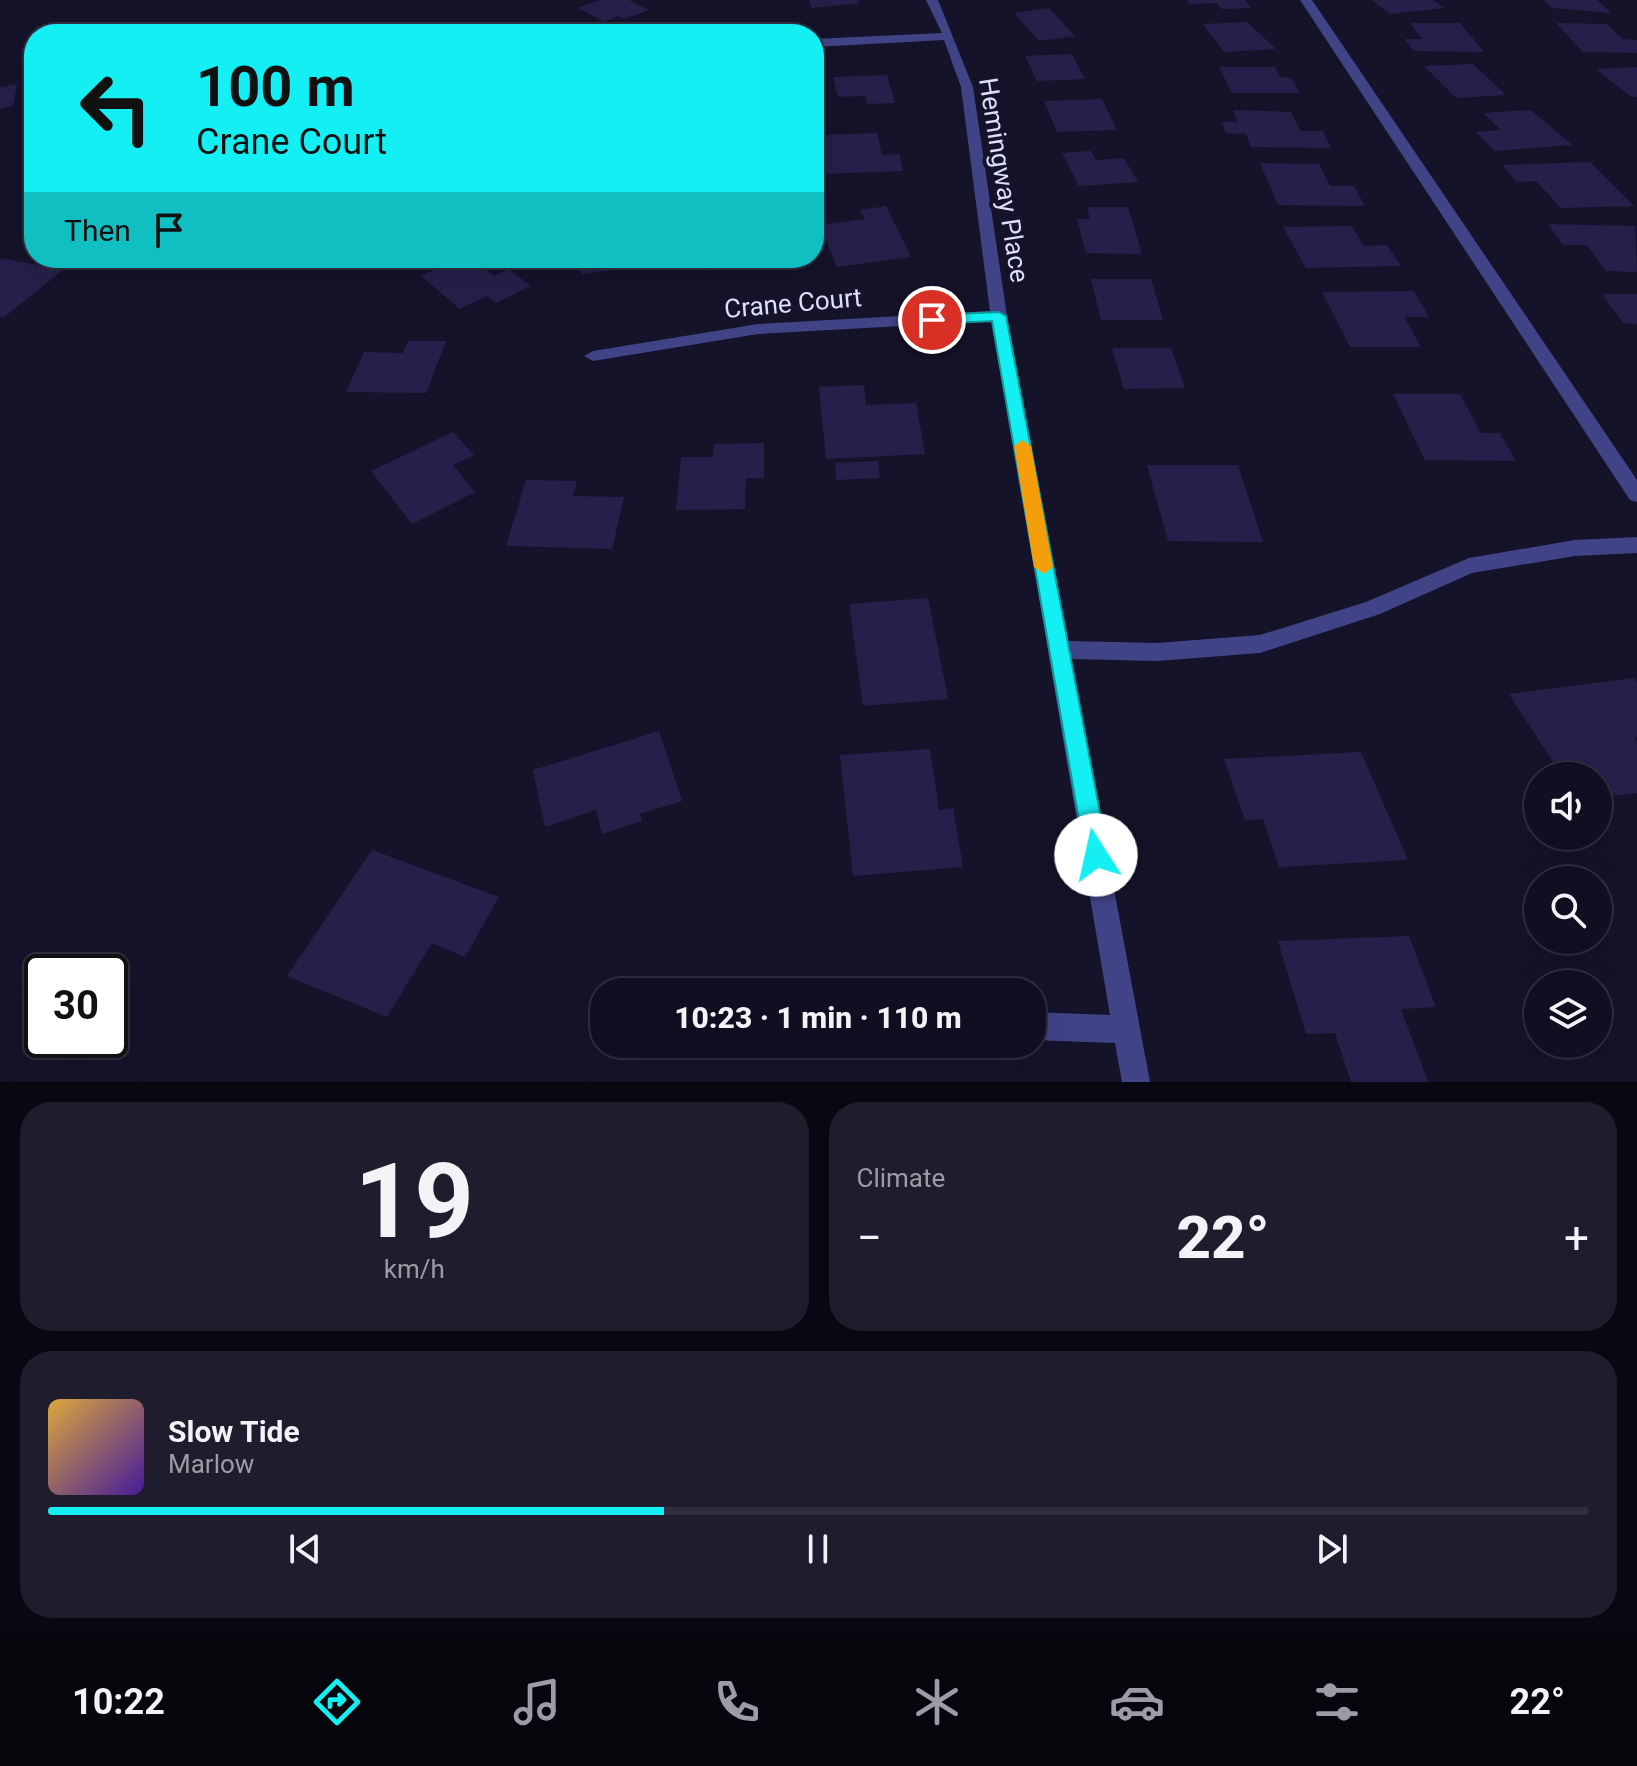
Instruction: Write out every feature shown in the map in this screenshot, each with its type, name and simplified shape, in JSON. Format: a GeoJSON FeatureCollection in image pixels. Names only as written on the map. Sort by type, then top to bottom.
{"type":"FeatureCollection","features":[{"type":"Feature","properties":{"kind":"street","name":"Hemingway Place"},"geometry":{"type":"LineString","coordinates":[[932,0],[967,87],[999,316],[1136,1082]]}},
{"type":"Feature","properties":{"kind":"street"},"geometry":{"type":"LineString","coordinates":[[1306,0],[1637,495]]}},
{"type":"Feature","properties":{"kind":"street"},"geometry":{"type":"LineString","coordinates":[[824,42],[949,36]]}},
{"type":"Feature","properties":{"kind":"street","name":"Crane Court"},"geometry":{"type":"LineString","coordinates":[[593,356],[758,329],[999,316]]}},
{"type":"Feature","properties":{"kind":"street"},"geometry":{"type":"LineString","coordinates":[[1061,650],[1157,652],[1260,644],[1373,608],[1469,566],[1575,548],[1637,545]]}},
{"type":"Feature","properties":{"kind":"street"},"geometry":{"type":"LineString","coordinates":[[1046,1027],[1127,1030]]}},
{"type":"Feature","properties":{"kind":"building"},"geometry":{"type":"Polygon","coordinates":[[[600,0],[629,0],[649,10],[604,22],[578,8],[600,0]]]}},
{"type":"Feature","properties":{"kind":"building"},"geometry":{"type":"Polygon","coordinates":[[[809,0],[858,0],[860,3],[812,8],[809,0]]]}},
{"type":"Feature","properties":{"kind":"building"},"geometry":{"type":"Polygon","coordinates":[[[1187,0],[1245,0],[1251,8],[1222,9],[1217,3],[1190,4],[1187,0]]]}},
{"type":"Feature","properties":{"kind":"building"},"geometry":{"type":"Polygon","coordinates":[[[1372,0],[1433,0],[1444,8],[1390,14],[1372,0]]]}},
{"type":"Feature","properties":{"kind":"building"},"geometry":{"type":"Polygon","coordinates":[[[1544,0],[1597,0],[1611,13],[1552,8],[1544,0]]]}},
{"type":"Feature","properties":{"kind":"building"},"geometry":{"type":"Polygon","coordinates":[[[1049,8],[1075,36],[1039,41],[1014,13],[1049,8]]]}},
{"type":"Feature","properties":{"kind":"building"},"geometry":{"type":"Polygon","coordinates":[[[1247,22],[1276,49],[1224,52],[1203,24],[1247,22]]]}},
{"type":"Feature","properties":{"kind":"building"},"geometry":{"type":"Polygon","coordinates":[[[1410,23],[1460,23],[1484,52],[1414,51],[1405,39],[1422,39],[1410,23]]]}},
{"type":"Feature","properties":{"kind":"building"},"geometry":{"type":"Polygon","coordinates":[[[1556,23],[1607,24],[1622,39],[1637,40],[1637,53],[1583,52],[1556,23]]]}},
{"type":"Feature","properties":{"kind":"building"},"geometry":{"type":"Polygon","coordinates":[[[1072,54],[1085,79],[1037,81],[1025,56],[1072,54]]]}},
{"type":"Feature","properties":{"kind":"building"},"geometry":{"type":"Polygon","coordinates":[[[1473,64],[1506,95],[1456,98],[1424,66],[1473,64]]]}},
{"type":"Feature","properties":{"kind":"building"},"geometry":{"type":"Polygon","coordinates":[[[1219,67],[1275,67],[1280,77],[1291,78],[1300,93],[1232,93],[1219,67]]]}},
{"type":"Feature","properties":{"kind":"building"},"geometry":{"type":"Polygon","coordinates":[[[1637,67],[1637,97],[1631,97],[1596,69],[1637,67]]]}},
{"type":"Feature","properties":{"kind":"building"},"geometry":{"type":"Polygon","coordinates":[[[887,75],[895,103],[867,104],[865,96],[838,97],[833,77],[887,75]]]}},
{"type":"Feature","properties":{"kind":"building"},"geometry":{"type":"Polygon","coordinates":[[[17,84],[13,106],[0,109],[0,87],[17,84]]]}},
{"type":"Feature","properties":{"kind":"building"},"geometry":{"type":"Polygon","coordinates":[[[1102,99],[1117,130],[1057,132],[1044,101],[1102,99]]]}},
{"type":"Feature","properties":{"kind":"building"},"geometry":{"type":"Polygon","coordinates":[[[1233,110],[1291,112],[1300,131],[1323,131],[1331,148],[1251,147],[1246,134],[1226,133],[1222,122],[1238,122],[1233,110]]]}},
{"type":"Feature","properties":{"kind":"building"},"geometry":{"type":"Polygon","coordinates":[[[1531,110],[1572,145],[1495,151],[1475,132],[1501,130],[1483,113],[1531,110]]]}},
{"type":"Feature","properties":{"kind":"building"},"geometry":{"type":"Polygon","coordinates":[[[877,133],[882,155],[899,154],[903,171],[824,174],[824,135],[877,133]]]}},
{"type":"Feature","properties":{"kind":"building"},"geometry":{"type":"Polygon","coordinates":[[[1091,151],[1096,160],[1124,158],[1138,182],[1079,186],[1062,153],[1091,151]]]}},
{"type":"Feature","properties":{"kind":"building"},"geometry":{"type":"Polygon","coordinates":[[[1590,162],[1634,206],[1561,208],[1536,181],[1517,182],[1502,165],[1590,162]]]}},
{"type":"Feature","properties":{"kind":"building"},"geometry":{"type":"Polygon","coordinates":[[[1260,163],[1319,164],[1330,186],[1354,186],[1365,206],[1278,205],[1260,163]]]}},
{"type":"Feature","properties":{"kind":"building"},"geometry":{"type":"Polygon","coordinates":[[[886,206],[911,257],[837,267],[824,235],[824,224],[865,219],[860,210],[886,206]]]}},
{"type":"Feature","properties":{"kind":"building"},"geometry":{"type":"Polygon","coordinates":[[[1087,207],[1128,207],[1142,254],[1086,253],[1077,219],[1090,219],[1087,207]]]}},
{"type":"Feature","properties":{"kind":"building"},"geometry":{"type":"Polygon","coordinates":[[[1548,224],[1635,226],[1637,272],[1606,271],[1587,245],[1563,245],[1548,224]]]}},
{"type":"Feature","properties":{"kind":"building"},"geometry":{"type":"Polygon","coordinates":[[[1352,226],[1364,246],[1387,245],[1401,266],[1306,268],[1283,227],[1352,226]]]}},
{"type":"Feature","properties":{"kind":"building"},"geometry":{"type":"Polygon","coordinates":[[[0,258],[24,263],[24,268],[63,270],[3,318],[0,317],[0,258]]]}},
{"type":"Feature","properties":{"kind":"building"},"geometry":{"type":"Polygon","coordinates":[[[438,268],[484,268],[494,276],[508,269],[531,286],[496,303],[487,296],[460,309],[421,276],[438,268]]]}},
{"type":"Feature","properties":{"kind":"building"},"geometry":{"type":"Polygon","coordinates":[[[581,268],[621,268],[621,269],[582,274],[581,268]]]}},
{"type":"Feature","properties":{"kind":"building"},"geometry":{"type":"Polygon","coordinates":[[[1091,279],[1151,279],[1163,320],[1101,320],[1091,279]]]}},
{"type":"Feature","properties":{"kind":"building"},"geometry":{"type":"Polygon","coordinates":[[[1414,291],[1429,317],[1404,317],[1421,347],[1350,347],[1322,292],[1414,291]]]}},
{"type":"Feature","properties":{"kind":"building"},"geometry":{"type":"Polygon","coordinates":[[[1602,294],[1637,294],[1637,324],[1623,323],[1602,294]]]}},
{"type":"Feature","properties":{"kind":"building"},"geometry":{"type":"Polygon","coordinates":[[[408,341],[446,341],[426,393],[346,392],[364,352],[403,353],[408,341]]]}},
{"type":"Feature","properties":{"kind":"building"},"geometry":{"type":"Polygon","coordinates":[[[1112,348],[1171,348],[1185,388],[1124,389],[1112,348]]]}},
{"type":"Feature","properties":{"kind":"building"},"geometry":{"type":"Polygon","coordinates":[[[864,385],[866,405],[916,403],[925,454],[826,459],[819,387],[864,385]]]}},
{"type":"Feature","properties":{"kind":"building"},"geometry":{"type":"Polygon","coordinates":[[[1393,394],[1460,394],[1481,433],[1500,433],[1516,461],[1425,460],[1393,394]]]}},
{"type":"Feature","properties":{"kind":"building"},"geometry":{"type":"Polygon","coordinates":[[[453,432],[474,455],[453,465],[475,492],[412,524],[371,471],[453,432]]]}},
{"type":"Feature","properties":{"kind":"building"},"geometry":{"type":"Polygon","coordinates":[[[764,443],[764,478],[746,478],[745,509],[676,510],[681,457],[713,457],[714,444],[764,443]]]}},
{"type":"Feature","properties":{"kind":"building"},"geometry":{"type":"Polygon","coordinates":[[[878,461],[880,478],[836,480],[835,463],[878,461]]]}},
{"type":"Feature","properties":{"kind":"building"},"geometry":{"type":"Polygon","coordinates":[[[1147,465],[1238,465],[1263,542],[1168,541],[1147,465]]]}},
{"type":"Feature","properties":{"kind":"building"},"geometry":{"type":"Polygon","coordinates":[[[526,480],[577,481],[573,496],[624,497],[612,549],[506,546],[526,480]]]}},
{"type":"Feature","properties":{"kind":"building"},"geometry":{"type":"Polygon","coordinates":[[[928,598],[948,699],[863,706],[849,604],[928,598]]]}},
{"type":"Feature","properties":{"kind":"building"},"geometry":{"type":"Polygon","coordinates":[[[1634,678],[1637,683],[1637,737],[1634,737],[1637,742],[1637,793],[1612,796],[1612,762],[1553,762],[1509,694],[1634,678]]]}},
{"type":"Feature","properties":{"kind":"building"},"geometry":{"type":"Polygon","coordinates":[[[659,731],[682,801],[640,814],[642,821],[602,834],[596,810],[545,827],[533,770],[659,731]]]}},
{"type":"Feature","properties":{"kind":"building"},"geometry":{"type":"Polygon","coordinates":[[[930,749],[939,810],[953,808],[963,867],[853,876],[840,755],[930,749]]]}},
{"type":"Feature","properties":{"kind":"building"},"geometry":{"type":"Polygon","coordinates":[[[1361,752],[1408,860],[1279,867],[1263,819],[1245,820],[1224,759],[1361,752]]]}},
{"type":"Feature","properties":{"kind":"building"},"geometry":{"type":"Polygon","coordinates":[[[372,850],[499,897],[465,957],[432,943],[387,1017],[287,976],[372,850]]]}},
{"type":"Feature","properties":{"kind":"building"},"geometry":{"type":"Polygon","coordinates":[[[1409,936],[1436,1007],[1401,1009],[1428,1082],[1351,1082],[1335,1033],[1306,1034],[1278,941],[1409,936]]]}},
{"type":"Feature","properties":{"kind":"slow traffic"},"geometry":{"type":"LineString","coordinates":[[1022,446],[1044,567]]}},
{"type":"Feature","properties":{"kind":"route"},"geometry":{"type":"LineString","coordinates":[[932,320],[999,316],[1096,855]]}}]}
